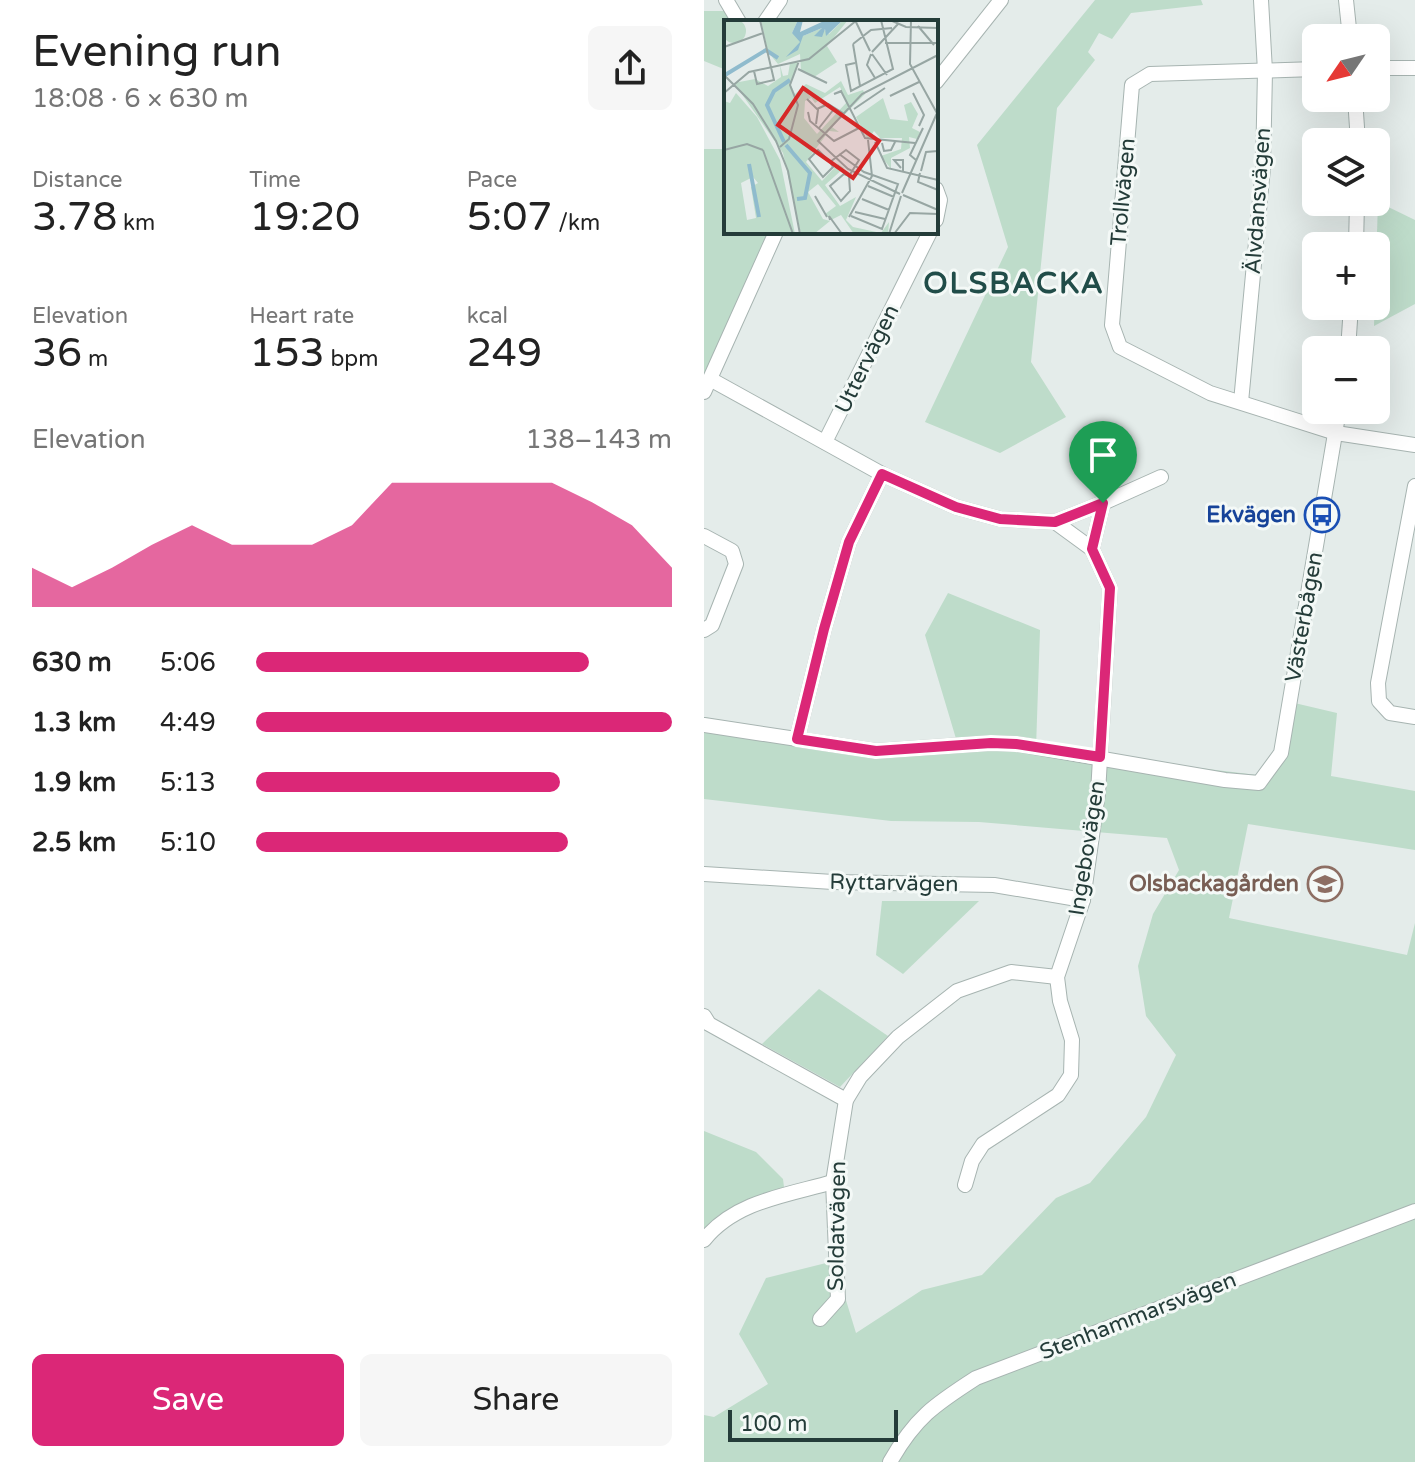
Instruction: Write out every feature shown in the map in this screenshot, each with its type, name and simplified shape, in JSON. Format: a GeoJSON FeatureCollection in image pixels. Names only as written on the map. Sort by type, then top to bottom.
{"type":"FeatureCollection","features":[{"type":"Feature","properties":{"kind":"street"},"geometry":{"type":"LineString","coordinates":[[726,0],[738,20]]}},
{"type":"Feature","properties":{"kind":"street"},"geometry":{"type":"LineString","coordinates":[[766,20],[780,0]]}},
{"type":"Feature","properties":{"kind":"street"},"geometry":{"type":"LineString","coordinates":[[938,79],[1001,0]]}},
{"type":"Feature","properties":{"kind":"street","name":"Älvdansvägen"},"geometry":{"type":"LineString","coordinates":[[1241,402],[1263,168],[1265,71],[1261,0]]}},
{"type":"Feature","properties":{"kind":"street"},"geometry":{"type":"LineString","coordinates":[[1346,0],[1349,24]]}},
{"type":"Feature","properties":{"kind":"street"},"geometry":{"type":"LineString","coordinates":[[1390,68],[1415,68]]}},
{"type":"Feature","properties":{"kind":"street","name":"Trollvägen"},"geometry":{"type":"LineString","coordinates":[[1302,70],[1150,74],[1132,85],[1112,325],[1120,347],[1210,393],[1336,433]]}},
{"type":"Feature","properties":{"kind":"street"},"geometry":{"type":"LineString","coordinates":[[775,234],[707,385],[825,442],[882,474],[971,511],[1000,519],[1055,522],[1161,477]]}},
{"type":"Feature","properties":{"kind":"street","name":"Uttervägen"},"geometry":{"type":"LineString","coordinates":[[825,442],[929,234]]}},
{"type":"Feature","properties":{"kind":"street","name":"Västerbågen"},"geometry":{"type":"LineString","coordinates":[[1100,757],[1225,780],[1259,783],[1281,753],[1337,424]]}},
{"type":"Feature","properties":{"kind":"street"},"geometry":{"type":"LineString","coordinates":[[1336,433],[1415,445]]}},
{"type":"Feature","properties":{"kind":"street"},"geometry":{"type":"LineString","coordinates":[[797,739],[849,542],[882,474]]}},
{"type":"Feature","properties":{"kind":"street"},"geometry":{"type":"LineString","coordinates":[[1415,486],[1378,683],[1379,701],[1390,713],[1415,717]]}},
{"type":"Feature","properties":{"kind":"street"},"geometry":{"type":"LineString","coordinates":[[1092,549],[1103,503]]}},
{"type":"Feature","properties":{"kind":"street","name":"Ingebovägen"},"geometry":{"type":"LineString","coordinates":[[965,1185],[972,1161],[983,1144],[1058,1095],[1071,1075],[1072,1040],[1060,1001],[1057,977],[1083,900],[1098,793],[1110,588],[1092,549],[1055,522]]}},
{"type":"Feature","properties":{"kind":"street"},"geometry":{"type":"LineString","coordinates":[[704,536],[732,551],[736,564],[712,625],[704,630]]}},
{"type":"Feature","properties":{"kind":"street"},"geometry":{"type":"LineString","coordinates":[[704,725],[876,751],[991,743],[1100,757]]}},
{"type":"Feature","properties":{"kind":"street","name":"Ryttarvägen"},"geometry":{"type":"LineString","coordinates":[[704,874],[833,882],[994,885],[1083,900]]}},
{"type":"Feature","properties":{"kind":"street","name":"Soldatvägen"},"geometry":{"type":"LineString","coordinates":[[820,1319],[838,1299],[833,1182],[846,1100],[860,1077],[898,1037],[957,991],[1011,972],[1057,977]]}},
{"type":"Feature","properties":{"kind":"street"},"geometry":{"type":"LineString","coordinates":[[704,1016],[709,1024],[846,1100]]}},
{"type":"Feature","properties":{"kind":"street"},"geometry":{"type":"LineString","coordinates":[[704,1240],[723,1220],[742,1209],[833,1182]]}},
{"type":"Feature","properties":{"kind":"street","name":"Stenhammarsvägen"},"geometry":{"type":"LineString","coordinates":[[890,1462],[906,1432],[920,1418],[935,1404],[976,1378],[1415,1211]]}},
{"type":"Feature","properties":{"kind":"green space"},"geometry":{"type":"Polygon","coordinates":[[[1095,0],[1201,0],[1203,5],[1131,13],[1112,39],[1099,33],[1088,52],[1095,60],[1057,108],[1031,362],[1066,417],[1000,453],[925,422],[1008,247],[977,145],[1095,0]]]}},
{"type":"Feature","properties":{"kind":"green space"},"geometry":{"type":"Polygon","coordinates":[[[704,11],[726,11],[732,20],[724,20],[724,69],[704,61],[704,11]]]}},
{"type":"Feature","properties":{"kind":"green space"},"geometry":{"type":"Polygon","coordinates":[[[704,149],[724,149],[724,234],[775,234],[704,392],[704,149]]]}},
{"type":"Feature","properties":{"kind":"green space"},"geometry":{"type":"Polygon","coordinates":[[[1390,208],[1415,220],[1415,304],[1390,317],[1390,232],[1377,232],[1378,216],[1390,216],[1390,208]]]}},
{"type":"Feature","properties":{"kind":"green space"},"geometry":{"type":"Polygon","coordinates":[[[948,593],[1040,630],[1036,748],[1257,775],[1276,753],[1286,701],[1337,713],[1331,776],[1415,791],[1415,850],[1248,824],[1229,918],[1407,955],[1415,923],[1415,1462],[704,1462],[704,1415],[714,1417],[768,1384],[739,1334],[766,1278],[834,1261],[856,1333],[922,1290],[982,1275],[1056,1198],[1090,1183],[1146,1117],[1176,1055],[1146,1016],[1138,966],[1153,914],[1179,870],[1167,838],[979,822],[891,821],[704,799],[704,717],[876,751],[957,742],[925,635],[948,593]]]}},
{"type":"Feature","properties":{"kind":"green space"},"geometry":{"type":"Polygon","coordinates":[[[882,901],[979,901],[903,974],[876,955],[882,901]]]}},
{"type":"Feature","properties":{"kind":"green space"},"geometry":{"type":"Polygon","coordinates":[[[819,989],[888,1036],[840,1087],[762,1044],[819,989]]]}},
{"type":"Feature","properties":{"kind":"green space"},"geometry":{"type":"Polygon","coordinates":[[[704,1131],[756,1152],[783,1179],[784,1187],[719,1215],[704,1228],[704,1131]]]}},
{"type":"Feature","properties":{"kind":"place","name":"Ekvägen"},"geometry":{"type":"Point","coordinates":[1322,515]}},
{"type":"Feature","properties":{"kind":"place","name":"Olsbackagården"},"geometry":{"type":"Point","coordinates":[1325,884]}},
{"type":"Feature","properties":{"kind":"district","name":"OLSBACKA"},"geometry":{"type":"Point","coordinates":[1014,283]}},
{"type":"Feature","properties":{"kind":"route"},"geometry":{"type":"LineString","coordinates":[[882,474],[956,507],[1000,519],[1055,522],[1103,503],[1092,549],[1110,588],[1100,757],[1016,744],[876,751],[797,739],[849,542],[882,474]]}}]}
